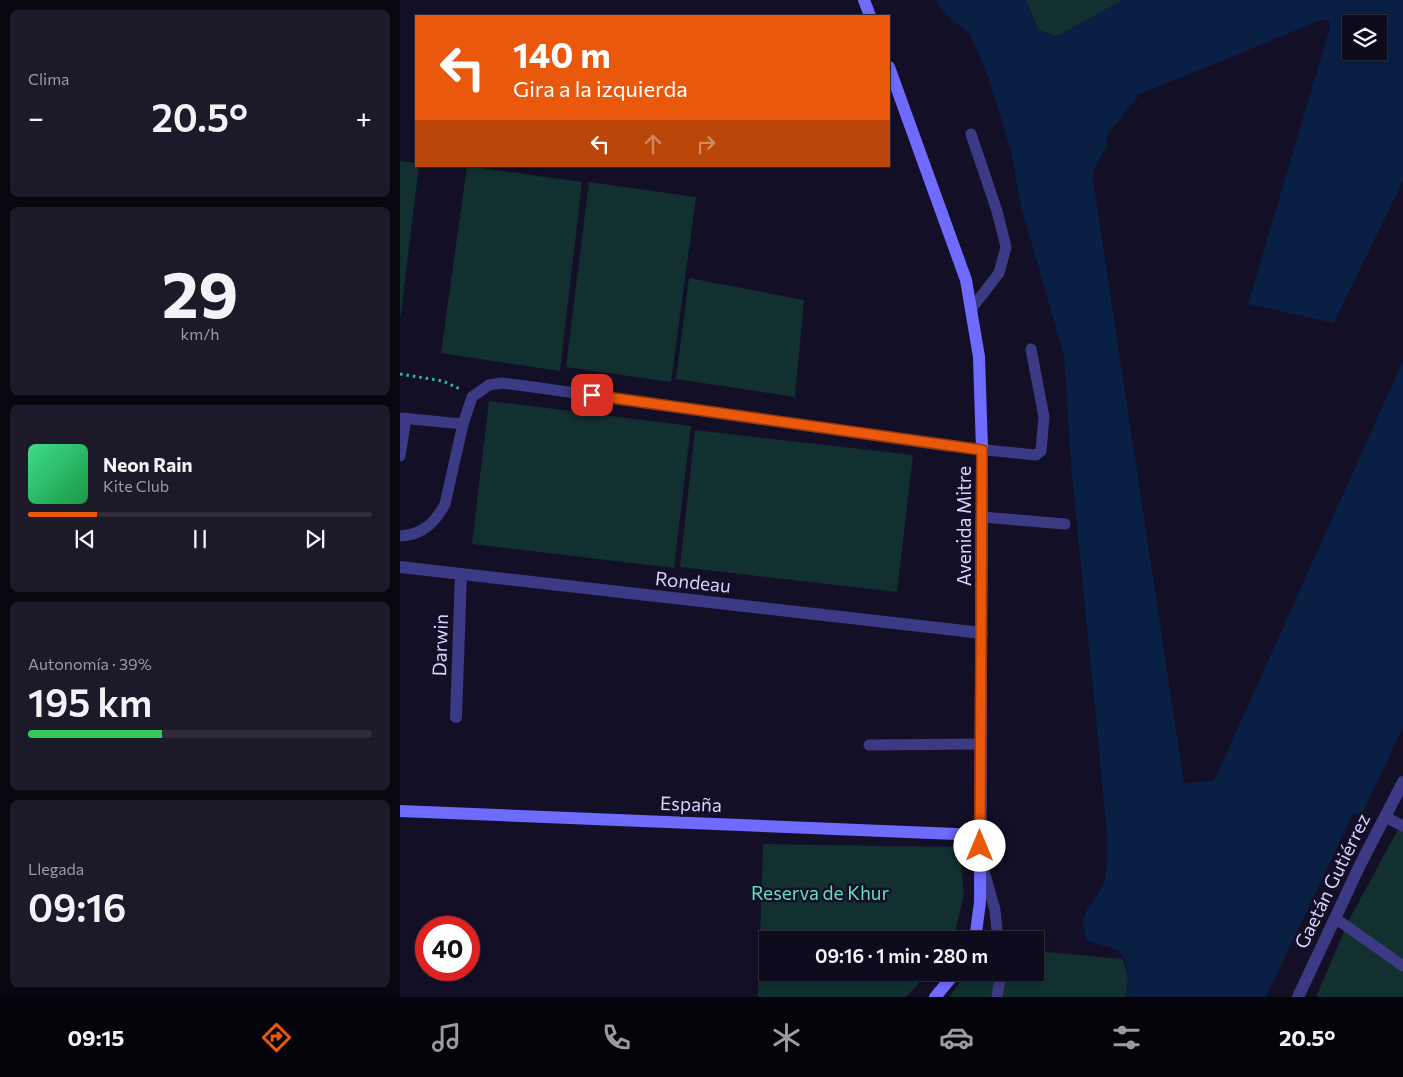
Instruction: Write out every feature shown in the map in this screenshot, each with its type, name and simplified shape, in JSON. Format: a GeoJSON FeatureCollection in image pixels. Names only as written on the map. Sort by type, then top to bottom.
{"type":"FeatureCollection","features":[{"type":"Feature","properties":{"kind":"street"},"geometry":{"type":"LineString","coordinates":[[864,0],[870,15]]}},
{"type":"Feature","properties":{"kind":"street","name":"Avenida Mitre"},"geometry":{"type":"LineString","coordinates":[[890,70],[966,280],[979,357],[982,450],[982,633],[980,902],[976,931]]}},
{"type":"Feature","properties":{"kind":"street","name":"Rondeau"},"geometry":{"type":"LineString","coordinates":[[400,567],[982,633]]}},
{"type":"Feature","properties":{"kind":"street","name":"Darwin"},"geometry":{"type":"LineString","coordinates":[[456,717],[461,574]]}},
{"type":"Feature","properties":{"kind":"street","name":"Gaetán Gutiérrez"},"geometry":{"type":"LineString","coordinates":[[1298,997],[1403,782]]}},
{"type":"Feature","properties":{"kind":"street","name":"España"},"geometry":{"type":"LineString","coordinates":[[400,811],[980,835]]}},
{"type":"Feature","properties":{"kind":"street"},"geometry":{"type":"LineString","coordinates":[[935,997],[948,981]]}},
{"type":"Feature","properties":{"kind":"lane"},"geometry":{"type":"LineString","coordinates":[[971,134],[997,211],[1006,247],[998,273],[972,308]]}},
{"type":"Feature","properties":{"kind":"lane"},"geometry":{"type":"LineString","coordinates":[[400,536],[420,532],[430,526],[439,516],[445,504],[451,483],[463,424],[472,397],[490,385],[502,383],[982,450],[1036,455],[1041,451],[1044,417],[1031,349]]}},
{"type":"Feature","properties":{"kind":"lane"},"geometry":{"type":"LineString","coordinates":[[400,456],[403,418],[463,424]]}},
{"type":"Feature","properties":{"kind":"lane"},"geometry":{"type":"LineString","coordinates":[[982,517],[1066,524]]}},
{"type":"Feature","properties":{"kind":"lane"},"geometry":{"type":"LineString","coordinates":[[868,745],[981,744]]}},
{"type":"Feature","properties":{"kind":"lane"},"geometry":{"type":"LineString","coordinates":[[1385,816],[1403,826]]}},
{"type":"Feature","properties":{"kind":"lane"},"geometry":{"type":"LineString","coordinates":[[980,854],[995,910],[997,931]]}},
{"type":"Feature","properties":{"kind":"lane"},"geometry":{"type":"LineString","coordinates":[[1335,918],[1403,966]]}},
{"type":"Feature","properties":{"kind":"lane"},"geometry":{"type":"LineString","coordinates":[[997,997],[1000,981]]}},
{"type":"Feature","properties":{"kind":"path"},"geometry":{"type":"LineString","coordinates":[[400,374],[444,381],[472,397]]}},
{"type":"Feature","properties":{"kind":"green space"},"geometry":{"type":"Polygon","coordinates":[[[1026,0],[1123,0],[1056,37],[1038,29],[1026,0]]]}},
{"type":"Feature","properties":{"kind":"green space"},"geometry":{"type":"Polygon","coordinates":[[[400,161],[415,163],[415,167],[419,167],[400,321],[400,161]]]}},
{"type":"Feature","properties":{"kind":"green space"},"geometry":{"type":"Polygon","coordinates":[[[467,167],[582,182],[560,371],[441,353],[467,167]]]}},
{"type":"Feature","properties":{"kind":"green space"},"geometry":{"type":"Polygon","coordinates":[[[589,182],[696,197],[671,382],[566,367],[589,182]]]}},
{"type":"Feature","properties":{"kind":"green space"},"geometry":{"type":"Polygon","coordinates":[[[689,278],[804,300],[795,397],[676,379],[689,278]]]}},
{"type":"Feature","properties":{"kind":"green space"},"geometry":{"type":"Polygon","coordinates":[[[489,401],[691,426],[674,568],[472,544],[489,401]]]}},
{"type":"Feature","properties":{"kind":"green space"},"geometry":{"type":"Polygon","coordinates":[[[695,430],[913,455],[897,592],[680,567],[695,430]]]}},
{"type":"Feature","properties":{"kind":"green space"},"geometry":{"type":"Polygon","coordinates":[[[1403,820],[1403,997],[1316,997],[1349,920],[1403,820]]]}},
{"type":"Feature","properties":{"kind":"green space","name":"Reserva de Khur"},"geometry":{"type":"Polygon","coordinates":[[[763,844],[959,847],[964,894],[955,931],[760,931],[763,844]]]}},
{"type":"Feature","properties":{"kind":"green space"},"geometry":{"type":"Polygon","coordinates":[[[1044,952],[1123,959],[1129,980],[1125,997],[949,997],[961,981],[1044,981],[1044,952]]]}},
{"type":"Feature","properties":{"kind":"green space","name":"Reserva de Khur"},"geometry":{"type":"Polygon","coordinates":[[[759,966],[759,981],[921,981],[906,997],[758,997],[759,966]]]}},
{"type":"Feature","properties":{"kind":"water"},"geometry":{"type":"Polygon","coordinates":[[[936,0],[1026,0],[1038,29],[1056,37],[1123,0],[1403,0],[1403,181],[1334,323],[1248,304],[1330,27],[1329,21],[1324,19],[1140,94],[1107,135],[1107,146],[1095,167],[1093,179],[1184,783],[1214,781],[1403,361],[1403,727],[1361,816],[1354,812],[1266,997],[1125,997],[1127,967],[1122,955],[1115,949],[1087,940],[1083,923],[1084,916],[1099,892],[1105,878],[1107,833],[1071,464],[1064,356],[1020,203],[1012,155],[987,73],[970,34],[938,6],[936,0]]]}},
{"type":"Feature","properties":{"kind":"route"},"geometry":{"type":"LineString","coordinates":[[592,395],[982,450],[980,846]]}}]}
